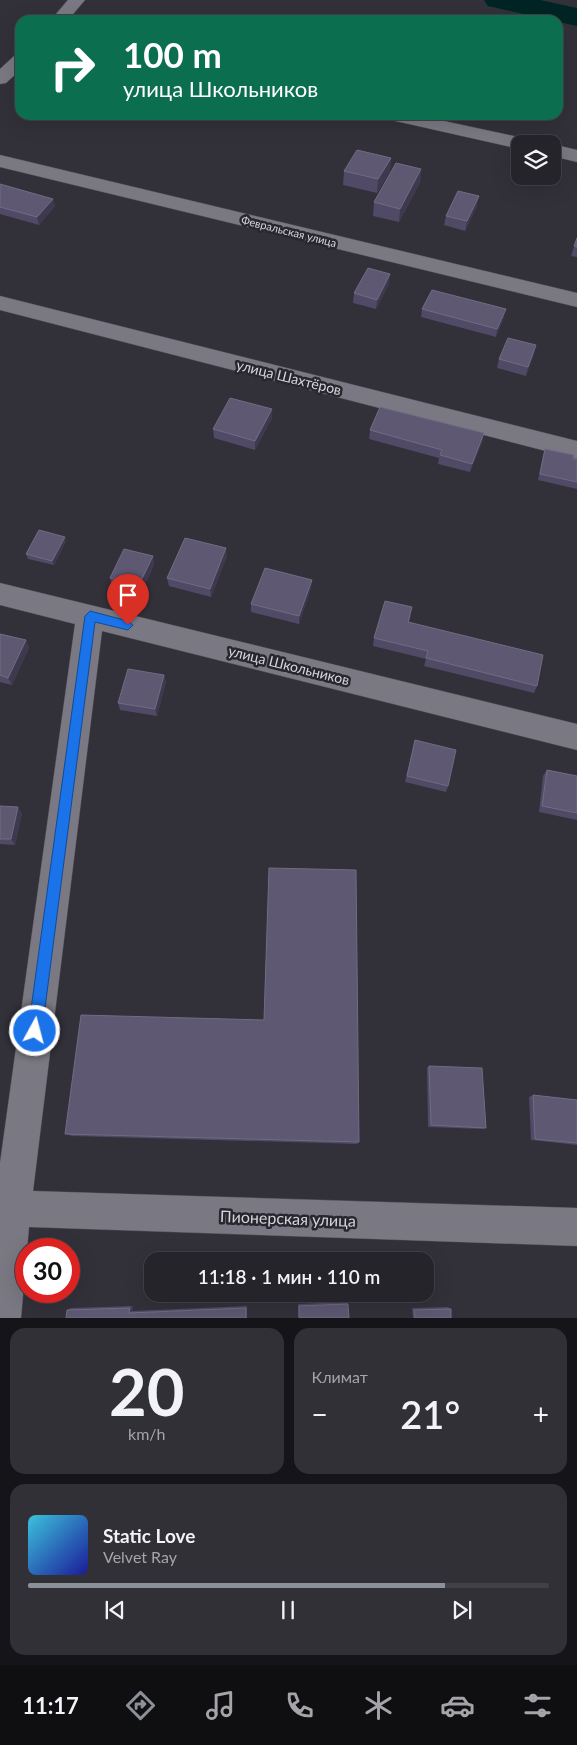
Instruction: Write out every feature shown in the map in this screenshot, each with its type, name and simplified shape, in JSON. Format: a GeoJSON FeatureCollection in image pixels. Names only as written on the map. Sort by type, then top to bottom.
{"type":"FeatureCollection","features":[{"type":"Feature","properties":{"kind":"street"},"geometry":{"type":"LineString","coordinates":[[64,15],[77,0]]}},
{"type":"Feature","properties":{"kind":"street"},"geometry":{"type":"LineString","coordinates":[[0,79],[15,65]]}},
{"type":"Feature","properties":{"kind":"street"},"geometry":{"type":"LineString","coordinates":[[414,120],[511,141]]}},
{"type":"Feature","properties":{"kind":"street"},"geometry":{"type":"LineString","coordinates":[[561,152],[577,156]]}},
{"type":"Feature","properties":{"kind":"street","name":"Февральская улица"},"geometry":{"type":"LineString","coordinates":[[0,161],[577,300]]}},
{"type":"Feature","properties":{"kind":"street","name":"улица Шахтёров"},"geometry":{"type":"LineString","coordinates":[[0,304],[577,450]]}},
{"type":"Feature","properties":{"kind":"street","name":"улица Школьников"},"geometry":{"type":"LineString","coordinates":[[0,594],[577,737]]}},
{"type":"Feature","properties":{"kind":"street"},"geometry":{"type":"LineString","coordinates":[[2,1318],[6,1208],[90,616]]}},
{"type":"Feature","properties":{"kind":"street","name":"Пионерская улица"},"geometry":{"type":"LineString","coordinates":[[6,1208],[577,1227]]}},
{"type":"Feature","properties":{"kind":"building"},"geometry":{"type":"Polygon","coordinates":[[[357,150],[391,158],[378,179],[344,171],[357,150]]]}},
{"type":"Feature","properties":{"kind":"building"},"geometry":{"type":"Polygon","coordinates":[[[396,163],[421,169],[400,209],[374,202],[396,163]]]}},
{"type":"Feature","properties":{"kind":"building"},"geometry":{"type":"Polygon","coordinates":[[[0,184],[53,199],[37,217],[0,207],[0,184]]]}},
{"type":"Feature","properties":{"kind":"building"},"geometry":{"type":"Polygon","coordinates":[[[458,191],[479,196],[467,221],[446,216],[458,191]]]}},
{"type":"Feature","properties":{"kind":"building"},"geometry":{"type":"Polygon","coordinates":[[[368,268],[390,274],[377,300],[354,293],[368,268]]]}},
{"type":"Feature","properties":{"kind":"building"},"geometry":{"type":"Polygon","coordinates":[[[432,290],[506,309],[497,329],[422,309],[432,290]]]}},
{"type":"Feature","properties":{"kind":"building"},"geometry":{"type":"Polygon","coordinates":[[[508,338],[536,345],[528,367],[499,359],[508,338]]]}},
{"type":"Feature","properties":{"kind":"building"},"geometry":{"type":"Polygon","coordinates":[[[230,398],[272,409],[255,441],[213,429],[230,398]]]}},
{"type":"Feature","properties":{"kind":"building"},"geometry":{"type":"Polygon","coordinates":[[[380,407],[484,433],[472,464],[440,455],[442,450],[370,430],[380,407]]]}},
{"type":"Feature","properties":{"kind":"building"},"geometry":{"type":"Polygon","coordinates":[[[545,449],[574,455],[573,459],[577,460],[577,482],[540,474],[545,449]]]}},
{"type":"Feature","properties":{"kind":"building"},"geometry":{"type":"Polygon","coordinates":[[[39,530],[65,537],[52,561],[26,554],[39,530]]]}},
{"type":"Feature","properties":{"kind":"building"},"geometry":{"type":"Polygon","coordinates":[[[185,538],[226,548],[210,589],[167,578],[185,538]]]}},
{"type":"Feature","properties":{"kind":"building"},"geometry":{"type":"Polygon","coordinates":[[[124,549],[153,556],[139,585],[110,578],[124,549]]]}},
{"type":"Feature","properties":{"kind":"building"},"geometry":{"type":"Polygon","coordinates":[[[265,568],[312,580],[299,616],[251,604],[265,568]]]}},
{"type":"Feature","properties":{"kind":"building"},"geometry":{"type":"Polygon","coordinates":[[[385,601],[412,607],[408,622],[543,655],[537,686],[426,658],[428,651],[374,638],[385,601]]]}},
{"type":"Feature","properties":{"kind":"building"},"geometry":{"type":"Polygon","coordinates":[[[0,634],[26,640],[8,678],[0,675],[0,634]]]}},
{"type":"Feature","properties":{"kind":"building"},"geometry":{"type":"Polygon","coordinates":[[[128,669],[164,675],[155,709],[118,703],[128,669]]]}},
{"type":"Feature","properties":{"kind":"building"},"geometry":{"type":"Polygon","coordinates":[[[415,740],[456,750],[448,786],[407,776],[415,740]]]}},
{"type":"Feature","properties":{"kind":"building"},"geometry":{"type":"Polygon","coordinates":[[[547,770],[577,776],[577,813],[542,806],[547,770]]]}},
{"type":"Feature","properties":{"kind":"building"},"geometry":{"type":"Polygon","coordinates":[[[0,806],[18,807],[11,839],[0,839],[0,806]]]}},
{"type":"Feature","properties":{"kind":"building"},"geometry":{"type":"Polygon","coordinates":[[[269,868],[356,870],[359,1142],[65,1134],[81,1015],[264,1020],[269,868]]]}},
{"type":"Feature","properties":{"kind":"building"},"geometry":{"type":"Polygon","coordinates":[[[429,1066],[482,1068],[486,1128],[431,1125],[429,1066]]]}},
{"type":"Feature","properties":{"kind":"building"},"geometry":{"type":"Polygon","coordinates":[[[533,1095],[577,1100],[577,1143],[535,1139],[533,1095]]]}},
{"type":"Feature","properties":{"kind":"building"},"geometry":{"type":"Polygon","coordinates":[[[348,1304],[349,1318],[299,1318],[299,1306],[348,1304]]]}},
{"type":"Feature","properties":{"kind":"building"},"geometry":{"type":"Polygon","coordinates":[[[130,1308],[129,1313],[246,1308],[246,1318],[66,1318],[67,1310],[130,1308]]]}},
{"type":"Feature","properties":{"kind":"building"},"geometry":{"type":"Polygon","coordinates":[[[451,1309],[451,1318],[415,1318],[414,1310],[451,1309]]]}},
{"type":"Feature","properties":{"kind":"waterway"},"geometry":{"type":"LineString","coordinates":[[499,0],[577,17]]}},
{"type":"Feature","properties":{"kind":"route"},"geometry":{"type":"LineString","coordinates":[[35,1031],[90,616],[128,625]]}}]}
